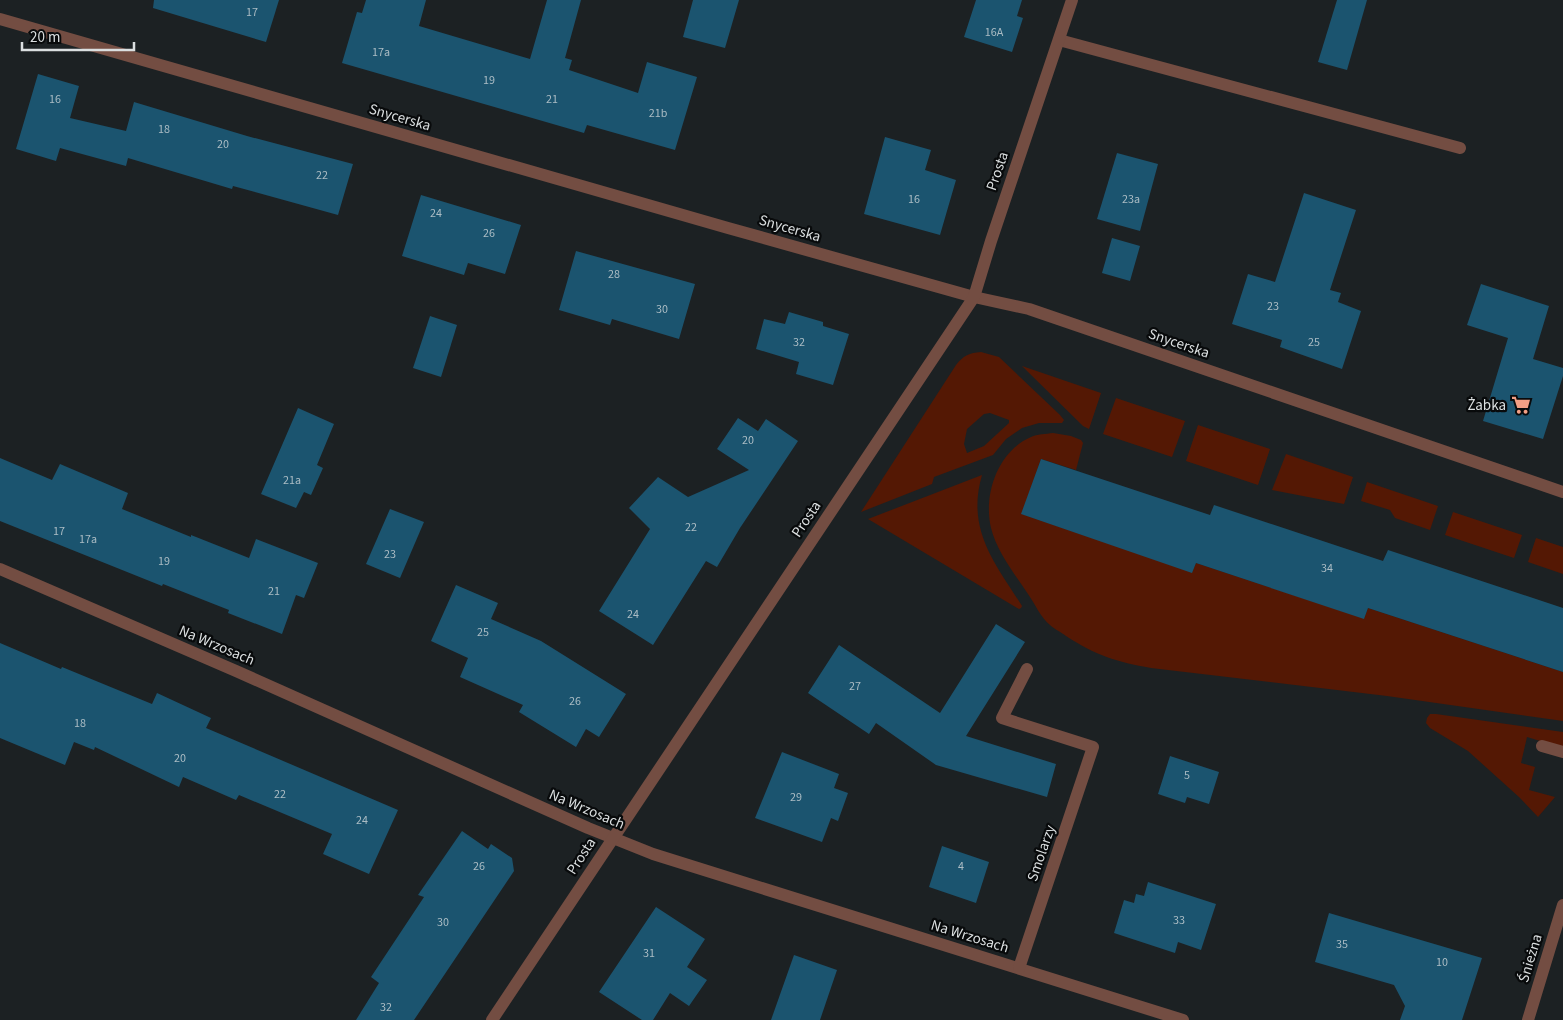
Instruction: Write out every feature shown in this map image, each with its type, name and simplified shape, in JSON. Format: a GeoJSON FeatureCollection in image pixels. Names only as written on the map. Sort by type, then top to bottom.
{"type":"FeatureCollection","features":[{"type":"Feature","properties":{"kind":"street","name":"Prosta"},"geometry":{"type":"LineString","coordinates":[[492,1020],[974,297],[990,241],[1072,0]]}},
{"type":"Feature","properties":{"kind":"street","name":"Snycerska"},"geometry":{"type":"LineString","coordinates":[[0,18],[974,297],[1029,309],[1563,492]]}},
{"type":"Feature","properties":{"kind":"street"},"geometry":{"type":"LineString","coordinates":[[1059,40],[1460,148]]}},
{"type":"Feature","properties":{"kind":"street","name":"Na Wrzosach"},"geometry":{"type":"LineString","coordinates":[[0,569],[652,854],[1184,1020]]}},
{"type":"Feature","properties":{"kind":"street","name":"Smolarzy"},"geometry":{"type":"LineString","coordinates":[[1019,968],[1093,747],[1002,718],[1027,669]]}},
{"type":"Feature","properties":{"kind":"street"},"geometry":{"type":"LineString","coordinates":[[1542,746],[1563,752]]}},
{"type":"Feature","properties":{"kind":"street","name":"Śnieżna"},"geometry":{"type":"LineString","coordinates":[[1528,1020],[1563,905]]}},
{"type":"Feature","properties":{"kind":"shaded area"},"geometry":{"type":"Polygon","coordinates":[[[981,352],[999,357],[1060,415],[1064,420],[1062,423],[1039,423],[1022,428],[1006,439],[993,455],[934,477],[932,484],[861,512],[956,365],[964,357],[981,352]],[[990,413],[984,414],[967,429],[964,444],[967,453],[984,446],[1009,423],[1009,420],[990,413]]]}},
{"type":"Feature","properties":{"kind":"shaded area"},"geometry":{"type":"Polygon","coordinates":[[[1022,366],[1101,393],[1089,429],[1083,426],[1022,366]]]}},
{"type":"Feature","properties":{"kind":"shaded area"},"geometry":{"type":"Polygon","coordinates":[[[1116,398],[1185,421],[1172,457],[1103,434],[1116,398]]]}},
{"type":"Feature","properties":{"kind":"shaded area"},"geometry":{"type":"Polygon","coordinates":[[[1198,425],[1270,449],[1258,485],[1186,461],[1198,425]]]}},
{"type":"Feature","properties":{"kind":"shaded area"},"geometry":{"type":"Polygon","coordinates":[[[1053,433],[1071,436],[1081,440],[1083,443],[1076,470],[1041,459],[1022,514],[1192,572],[1196,563],[1364,618],[1368,608],[1563,672],[1563,721],[1387,696],[1151,668],[1107,657],[1077,643],[1052,626],[1041,615],[1002,554],[991,528],[989,515],[991,488],[1002,463],[1010,452],[1031,437],[1053,433]]]}},
{"type":"Feature","properties":{"kind":"shaded area"},"geometry":{"type":"Polygon","coordinates":[[[1286,454],[1353,477],[1344,504],[1272,490],[1286,454]]]}},
{"type":"Feature","properties":{"kind":"shaded area"},"geometry":{"type":"Polygon","coordinates":[[[982,475],[978,495],[978,513],[981,529],[993,560],[1022,606],[1019,609],[868,519],[982,475]]]}},
{"type":"Feature","properties":{"kind":"shaded area"},"geometry":{"type":"Polygon","coordinates":[[[1367,482],[1438,506],[1430,530],[1395,518],[1390,510],[1361,501],[1367,482]]]}},
{"type":"Feature","properties":{"kind":"shaded area"},"geometry":{"type":"Polygon","coordinates":[[[1453,512],[1522,535],[1514,558],[1445,535],[1453,512]]]}},
{"type":"Feature","properties":{"kind":"shaded area"},"geometry":{"type":"Polygon","coordinates":[[[1536,538],[1563,547],[1563,574],[1528,562],[1536,538]]]}},
{"type":"Feature","properties":{"kind":"shaded area"},"geometry":{"type":"Polygon","coordinates":[[[1430,714],[1563,732],[1563,748],[1527,737],[1521,763],[1535,767],[1529,790],[1555,797],[1538,817],[1519,797],[1468,751],[1430,728],[1426,723],[1430,714]]]}},
{"type":"Feature","properties":{"kind":"building"},"geometry":{"type":"Polygon","coordinates":[[[154,0],[279,0],[266,42],[153,8],[154,0]]]}},
{"type":"Feature","properties":{"kind":"building"},"geometry":{"type":"Polygon","coordinates":[[[366,0],[426,0],[419,26],[530,59],[547,0],[581,0],[565,58],[572,60],[569,70],[638,93],[647,62],[697,77],[675,150],[587,125],[584,133],[342,63],[357,12],[362,13],[366,0]]]}},
{"type":"Feature","properties":{"kind":"building"},"geometry":{"type":"Polygon","coordinates":[[[693,0],[739,0],[725,48],[683,37],[693,0]]]}},
{"type":"Feature","properties":{"kind":"building"},"geometry":{"type":"Polygon","coordinates":[[[976,0],[1022,0],[1017,16],[1023,18],[1012,52],[964,37],[976,0]]]}},
{"type":"Feature","properties":{"kind":"building"},"geometry":{"type":"Polygon","coordinates":[[[1337,0],[1367,0],[1347,70],[1318,62],[1337,0]]]}},
{"type":"Feature","properties":{"kind":"building"},"geometry":{"type":"Polygon","coordinates":[[[38,74],[79,86],[70,118],[126,131],[134,102],[247,136],[353,164],[338,215],[233,186],[232,189],[128,158],[126,166],[60,148],[56,161],[16,149],[38,74]]]}},
{"type":"Feature","properties":{"kind":"building"},"geometry":{"type":"Polygon","coordinates":[[[885,137],[931,150],[925,170],[956,180],[940,235],[864,214],[885,137]]]}},
{"type":"Feature","properties":{"kind":"building"},"geometry":{"type":"Polygon","coordinates":[[[1117,153],[1158,164],[1140,231],[1097,219],[1117,153]]]}},
{"type":"Feature","properties":{"kind":"building"},"geometry":{"type":"Polygon","coordinates":[[[1304,193],[1356,210],[1330,290],[1341,293],[1338,302],[1361,311],[1342,369],[1280,347],[1282,340],[1232,324],[1248,274],[1275,282],[1304,193]]]}},
{"type":"Feature","properties":{"kind":"building"},"geometry":{"type":"Polygon","coordinates":[[[421,195],[521,225],[505,274],[468,263],[464,275],[402,256],[421,195]]]}},
{"type":"Feature","properties":{"kind":"building"},"geometry":{"type":"Polygon","coordinates":[[[1112,238],[1140,246],[1130,281],[1102,273],[1112,238]]]}},
{"type":"Feature","properties":{"kind":"building"},"geometry":{"type":"Polygon","coordinates":[[[576,251],[695,284],[679,339],[612,319],[610,325],[559,310],[576,251]]]}},
{"type":"Feature","properties":{"kind":"building"},"geometry":{"type":"Polygon","coordinates":[[[1481,284],[1549,306],[1533,359],[1563,368],[1563,376],[1543,439],[1483,421],[1508,338],[1467,325],[1481,284]]]}},
{"type":"Feature","properties":{"kind":"building"},"geometry":{"type":"Polygon","coordinates":[[[789,312],[823,322],[823,326],[849,334],[833,385],[796,374],[799,362],[756,349],[764,319],[785,324],[789,312]]]}},
{"type":"Feature","properties":{"kind":"building"},"geometry":{"type":"Polygon","coordinates":[[[430,316],[457,325],[441,377],[413,368],[430,316]]]}},
{"type":"Feature","properties":{"kind":"building"},"geometry":{"type":"Polygon","coordinates":[[[298,408],[334,424],[317,465],[323,468],[311,495],[304,492],[296,508],[261,494],[298,408]]]}},
{"type":"Feature","properties":{"kind":"building"},"geometry":{"type":"Polygon","coordinates":[[[738,418],[758,431],[766,419],[798,441],[740,528],[717,567],[706,561],[653,645],[599,611],[650,529],[629,508],[658,477],[688,497],[749,470],[717,449],[738,418]]]}},
{"type":"Feature","properties":{"kind":"building"},"geometry":{"type":"Polygon","coordinates":[[[0,458],[52,480],[60,464],[128,493],[122,509],[249,558],[256,539],[318,563],[304,598],[296,595],[282,634],[228,613],[229,610],[163,584],[162,586],[0,521],[0,458]]]}},
{"type":"Feature","properties":{"kind":"building"},"geometry":{"type":"Polygon","coordinates":[[[1041,459],[1210,515],[1214,505],[1383,561],[1388,550],[1563,608],[1563,672],[1368,608],[1364,619],[1196,563],[1192,573],[1021,514],[1041,459]]]}},
{"type":"Feature","properties":{"kind":"building"},"geometry":{"type":"Polygon","coordinates":[[[390,509],[424,522],[400,578],[366,564],[390,509]]]}},
{"type":"Feature","properties":{"kind":"building"},"geometry":{"type":"Polygon","coordinates":[[[456,585],[498,603],[491,619],[541,641],[626,694],[599,737],[586,729],[576,747],[519,712],[523,705],[460,677],[468,658],[431,641],[456,585]]]}},
{"type":"Feature","properties":{"kind":"building"},"geometry":{"type":"Polygon","coordinates":[[[996,624],[1025,642],[966,736],[1056,764],[1047,797],[936,765],[876,723],[869,734],[808,693],[839,645],[940,713],[996,624]]]}},
{"type":"Feature","properties":{"kind":"building"},"geometry":{"type":"Polygon","coordinates":[[[0,643],[152,704],[157,693],[211,718],[206,728],[398,810],[369,874],[323,854],[332,834],[239,795],[236,800],[183,777],[179,787],[95,747],[94,750],[74,742],[65,765],[0,738],[0,643]]]}},
{"type":"Feature","properties":{"kind":"building"},"geometry":{"type":"Polygon","coordinates":[[[782,752],[839,774],[834,788],[848,793],[838,821],[831,818],[822,842],[755,818],[782,752]]]}},
{"type":"Feature","properties":{"kind":"building"},"geometry":{"type":"Polygon","coordinates":[[[1170,756],[1219,772],[1209,804],[1187,797],[1185,803],[1158,794],[1170,756]]]}},
{"type":"Feature","properties":{"kind":"building"},"geometry":{"type":"Polygon","coordinates":[[[462,831],[488,849],[491,844],[512,858],[514,871],[414,1020],[356,1020],[379,983],[371,977],[424,897],[418,895],[462,831]]]}},
{"type":"Feature","properties":{"kind":"building"},"geometry":{"type":"Polygon","coordinates":[[[942,846],[989,862],[976,903],[929,887],[942,846]]]}},
{"type":"Feature","properties":{"kind":"building"},"geometry":{"type":"Polygon","coordinates":[[[1148,882],[1216,904],[1201,950],[1178,942],[1175,953],[1114,933],[1124,900],[1134,903],[1136,894],[1144,896],[1148,882]]]}},
{"type":"Feature","properties":{"kind":"building"},"geometry":{"type":"Polygon","coordinates":[[[656,907],[705,939],[687,967],[707,980],[689,1006],[670,993],[653,1020],[642,1020],[599,992],[656,907]]]}},
{"type":"Feature","properties":{"kind":"building"},"geometry":{"type":"Polygon","coordinates":[[[1329,913],[1482,958],[1462,1020],[1400,1020],[1405,1006],[1394,985],[1315,962],[1329,913]]]}},
{"type":"Feature","properties":{"kind":"building"},"geometry":{"type":"Polygon","coordinates":[[[794,955],[837,970],[820,1020],[771,1020],[794,955]]]}},
{"type":"Feature","properties":{"kind":"place","name":"Żabka"},"geometry":{"type":"Point","coordinates":[1521,405]}}]}
